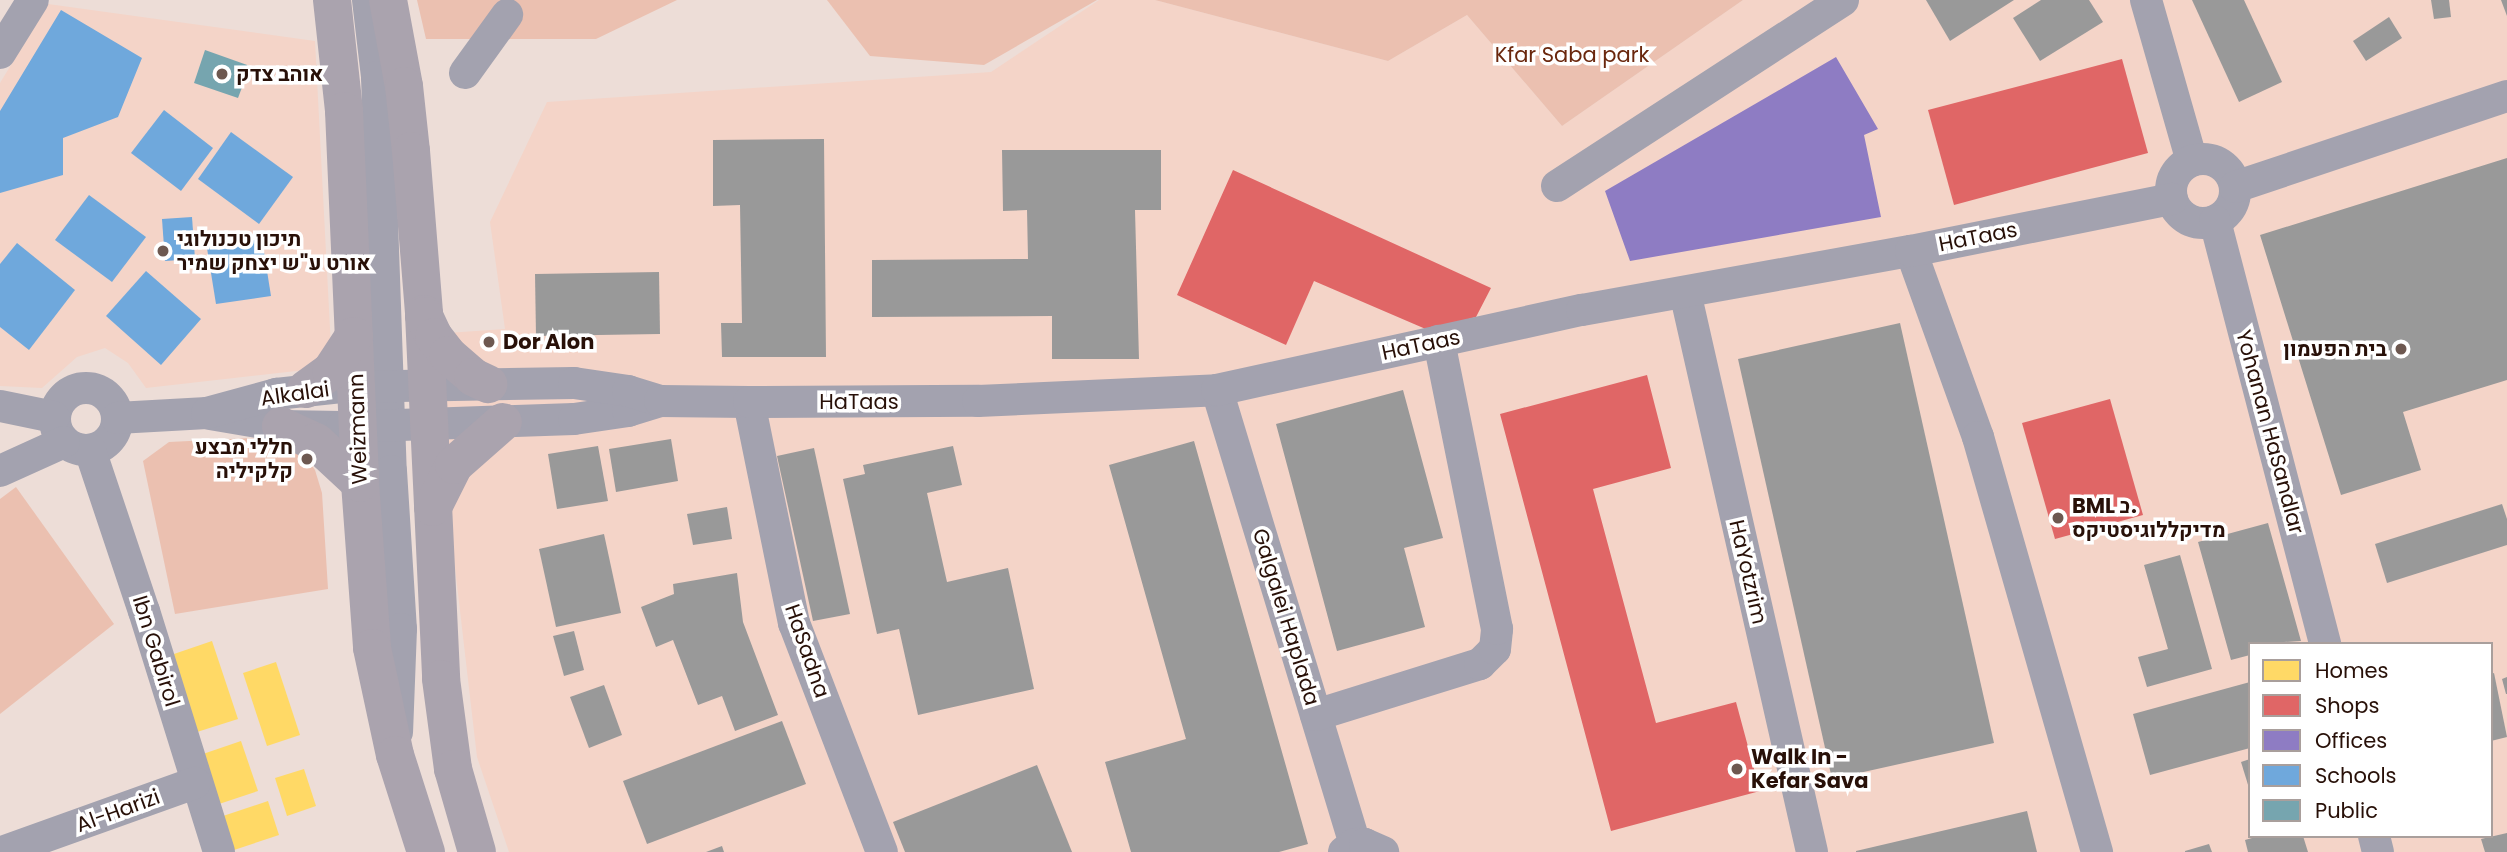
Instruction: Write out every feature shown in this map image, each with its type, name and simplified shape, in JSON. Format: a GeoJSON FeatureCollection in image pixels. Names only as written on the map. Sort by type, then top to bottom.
{"type":"FeatureCollection","features":[{"type":"Feature","properties":{"kind":"main road","name":"Weizmann"},"geometry":{"type":"LineString","coordinates":[[332,0],[344,111],[354,336],[372,386],[374,426],[360,483],[372,648],[395,755],[426,852]]}},
{"type":"Feature","properties":{"kind":"main road"},"geometry":{"type":"LineString","coordinates":[[388,0],[408,125],[424,314],[442,679],[453,769],[483,849]]}},
{"type":"Feature","properties":{"kind":"main road"},"geometry":{"type":"LineString","coordinates":[[424,314],[434,337],[448,355],[488,384]]}},
{"type":"Feature","properties":{"kind":"main road"},"geometry":{"type":"LineString","coordinates":[[306,389],[331,371],[354,336]]}},
{"type":"Feature","properties":{"kind":"main road"},"geometry":{"type":"LineString","coordinates":[[432,509],[454,465],[503,422]]}},
{"type":"Feature","properties":{"kind":"main road"},"geometry":{"type":"LineString","coordinates":[[281,426],[316,442],[360,483]]}},
{"type":"Feature","properties":{"kind":"street"},"geometry":{"type":"LineString","coordinates":[[0,53],[33,0]]}},
{"type":"Feature","properties":{"kind":"street"},"geometry":{"type":"LineString","coordinates":[[348,0],[362,63],[382,209]]}},
{"type":"Feature","properties":{"kind":"street"},"geometry":{"type":"LineString","coordinates":[[368,0],[377,77],[382,209],[372,386]]}},
{"type":"Feature","properties":{"kind":"street"},"geometry":{"type":"LineString","coordinates":[[1557,186],[1843,0]]}},
{"type":"Feature","properties":{"kind":"street"},"geometry":{"type":"LineString","coordinates":[[2146,0],[2192,162]]}},
{"type":"Feature","properties":{"kind":"street"},"geometry":{"type":"LineString","coordinates":[[466,73],[506,15]]}},
{"type":"Feature","properties":{"kind":"street"},"geometry":{"type":"LineString","coordinates":[[2235,187],[2507,96]]}},
{"type":"Feature","properties":{"kind":"street"},"geometry":{"type":"LineString","coordinates":[[2210,160],[2219,164],[2232,178],[2235,187],[2231,208],[2215,221],[2194,222],[2177,209],[2172,199],[2171,189],[2178,172],[2192,162],[2210,160]]}},
{"type":"Feature","properties":{"kind":"street","name":"HaTaas"},"geometry":{"type":"LineString","coordinates":[[427,385],[601,386],[660,401],[749,402],[978,401],[1217,390],[1582,310],[1911,251],[2172,199]]}},
{"type":"Feature","properties":{"kind":"street","name":"Yohanan HaSandlar"},"geometry":{"type":"LineString","coordinates":[[2215,221],[2324,642]]}},
{"type":"Feature","properties":{"kind":"street"},"geometry":{"type":"LineString","coordinates":[[1911,251],[1978,438],[2097,852]]}},
{"type":"Feature","properties":{"kind":"street","name":"HaYotzrim"},"geometry":{"type":"LineString","coordinates":[[1685,292],[1812,852]]}},
{"type":"Feature","properties":{"kind":"street"},"geometry":{"type":"LineString","coordinates":[[1316,715],[1480,664],[1495,649],[1497,629],[1438,341]]}},
{"type":"Feature","properties":{"kind":"street","name":"Alkalai"},"geometry":{"type":"LineString","coordinates":[[117,418],[207,413],[306,389],[427,385]]}},
{"type":"Feature","properties":{"kind":"street"},"geometry":{"type":"LineString","coordinates":[[0,406],[69,436],[100,447],[111,438],[117,418],[109,398],[101,390],[85,387],[66,393],[59,401],[69,436]]}},
{"type":"Feature","properties":{"kind":"street","name":"Galgalei Haplada"},"geometry":{"type":"LineString","coordinates":[[1217,390],[1316,715],[1361,850]]}},
{"type":"Feature","properties":{"kind":"street","name":"HaTaas"},"geometry":{"type":"LineString","coordinates":[[374,426],[596,417],[660,401]]}},
{"type":"Feature","properties":{"kind":"street","name":"HaSadna"},"geometry":{"type":"LineString","coordinates":[[749,402],[794,623],[882,852]]}},
{"type":"Feature","properties":{"kind":"street","name":"Alkalai"},"geometry":{"type":"LineString","coordinates":[[207,413],[281,426],[374,426]]}},
{"type":"Feature","properties":{"kind":"street"},"geometry":{"type":"LineString","coordinates":[[374,426],[401,629],[401,696],[395,755]]}},
{"type":"Feature","properties":{"kind":"street"},"geometry":{"type":"LineString","coordinates":[[0,471],[69,436]]}},
{"type":"Feature","properties":{"kind":"street","name":"Ibn Gabirol"},"geometry":{"type":"LineString","coordinates":[[69,436],[145,611],[195,783],[219,852]]}},
{"type":"Feature","properties":{"kind":"street"},"geometry":{"type":"LineString","coordinates":[[401,629],[421,696],[453,769]]}},
{"type":"Feature","properties":{"kind":"street","name":"Al-Harizi"},"geometry":{"type":"LineString","coordinates":[[2,852],[195,783]]}},
{"type":"Feature","properties":{"kind":"shaded area"},"geometry":{"type":"Polygon","coordinates":[[[1099,0],[1155,0],[1388,61],[1467,15],[1562,126],[1743,0],[2507,0],[2507,852],[509,852],[477,757],[444,473],[447,333],[505,329],[490,222],[547,102],[991,72],[1099,0]]]}},
{"type":"Feature","properties":{"kind":"shaded area","name":"תיכון טכנולוגי אורט ע\"ש יצחק שמיר"},"geometry":{"type":"Polygon","coordinates":[[[48,4],[315,41],[332,367],[146,388],[128,363],[105,348],[77,357],[42,388],[0,386],[0,83],[48,4]]]}},
{"type":"Feature","properties":{"kind":"green space"},"geometry":{"type":"Polygon","coordinates":[[[417,0],[677,0],[596,39],[426,39],[417,0]]]}},
{"type":"Feature","properties":{"kind":"green space"},"geometry":{"type":"Polygon","coordinates":[[[827,0],[1097,0],[984,65],[870,56],[827,0]]]}},
{"type":"Feature","properties":{"kind":"green space","name":"Kfar Saba park"},"geometry":{"type":"Polygon","coordinates":[[[1155,0],[1743,0],[1562,126],[1467,15],[1388,61],[1155,0]]]}},
{"type":"Feature","properties":{"kind":"green space"},"geometry":{"type":"Polygon","coordinates":[[[273,437],[301,451],[315,470],[322,493],[328,589],[175,614],[143,461],[169,442],[273,437]]]}},
{"type":"Feature","properties":{"kind":"green space"},"geometry":{"type":"Polygon","coordinates":[[[16,487],[114,624],[0,714],[0,499],[16,487]]]}},
{"type":"Feature","properties":{"kind":"building: Homes"},"geometry":{"type":"Polygon","coordinates":[[[212,641],[238,719],[197,732],[171,655],[212,641]]]}},
{"type":"Feature","properties":{"kind":"building: Homes"},"geometry":{"type":"Polygon","coordinates":[[[276,662],[300,735],[267,746],[243,673],[276,662]]]}},
{"type":"Feature","properties":{"kind":"building: Homes"},"geometry":{"type":"Polygon","coordinates":[[[241,741],[258,791],[216,805],[200,755],[241,741]]]}},
{"type":"Feature","properties":{"kind":"building: Homes"},"geometry":{"type":"Polygon","coordinates":[[[304,769],[316,806],[287,816],[275,778],[304,769]]]}},
{"type":"Feature","properties":{"kind":"building: Homes"},"geometry":{"type":"Polygon","coordinates":[[[268,801],[279,835],[234,850],[223,816],[268,801]]]}},
{"type":"Feature","properties":{"kind":"building: Shops"},"geometry":{"type":"Polygon","coordinates":[[[2122,59],[2148,153],[1954,205],[1928,110],[2122,59]]]}},
{"type":"Feature","properties":{"kind":"building: Shops"},"geometry":{"type":"Polygon","coordinates":[[[1233,170],[1491,288],[1476,317],[1428,330],[1314,281],[1286,345],[1177,295],[1233,170]]]}},
{"type":"Feature","properties":{"kind":"building: Shops"},"geometry":{"type":"Polygon","coordinates":[[[1647,375],[1671,468],[1593,489],[1656,723],[1736,702],[1760,791],[1611,831],[1500,414],[1647,375]]]}},
{"type":"Feature","properties":{"kind":"building: Shops"},"geometry":{"type":"Polygon","coordinates":[[[2110,399],[2143,515],[2055,539],[2022,423],[2110,399]]]}},
{"type":"Feature","properties":{"kind":"building: Offices"},"geometry":{"type":"Polygon","coordinates":[[[1836,57],[1878,129],[1864,135],[1881,217],[1630,261],[1605,191],[1836,57]]]}},
{"type":"Feature","properties":{"kind":"building: Schools"},"geometry":{"type":"Polygon","coordinates":[[[61,10],[142,58],[118,117],[63,138],[63,175],[0,193],[0,111],[61,10]]]}},
{"type":"Feature","properties":{"kind":"building: Schools"},"geometry":{"type":"Polygon","coordinates":[[[164,110],[213,148],[181,191],[131,153],[164,110]]]}},
{"type":"Feature","properties":{"kind":"building: Schools"},"geometry":{"type":"Polygon","coordinates":[[[231,132],[293,177],[259,224],[198,179],[231,132]]]}},
{"type":"Feature","properties":{"kind":"building: Schools"},"geometry":{"type":"Polygon","coordinates":[[[89,195],[146,237],[112,282],[55,240],[89,195]]]}},
{"type":"Feature","properties":{"kind":"building: Schools"},"geometry":{"type":"Polygon","coordinates":[[[192,217],[195,259],[165,261],[162,219],[192,217]]]}},
{"type":"Feature","properties":{"kind":"building: Schools"},"geometry":{"type":"Polygon","coordinates":[[[261,233],[271,296],[216,304],[206,242],[261,233]]]}},
{"type":"Feature","properties":{"kind":"building: Schools"},"geometry":{"type":"Polygon","coordinates":[[[17,243],[75,290],[29,350],[0,327],[0,264],[17,243]]]}},
{"type":"Feature","properties":{"kind":"building: Schools"},"geometry":{"type":"Polygon","coordinates":[[[146,271],[201,319],[161,365],[106,316],[146,271]]]}},
{"type":"Feature","properties":{"kind":"building: Public","name":"אוהב צדק"},"geometry":{"type":"Polygon","coordinates":[[[205,50],[250,66],[238,98],[194,83],[205,50]]]}},
{"type":"Feature","properties":{"kind":"building: Industry"},"geometry":{"type":"Polygon","coordinates":[[[1926,0],[2014,0],[1950,41],[1926,0]]]}},
{"type":"Feature","properties":{"kind":"building: Industry"},"geometry":{"type":"Polygon","coordinates":[[[2041,0],[2089,0],[2103,22],[2040,61],[2013,18],[2041,0]]]}},
{"type":"Feature","properties":{"kind":"building: Industry"},"geometry":{"type":"Polygon","coordinates":[[[2192,0],[2244,0],[2282,82],[2239,102],[2192,0]]]}},
{"type":"Feature","properties":{"kind":"building: Industry"},"geometry":{"type":"Polygon","coordinates":[[[2431,0],[2449,0],[2451,17],[2434,19],[2431,0]]]}},
{"type":"Feature","properties":{"kind":"building: Industry"},"geometry":{"type":"Polygon","coordinates":[[[2501,0],[2507,0],[2507,16],[2501,0]]]}},
{"type":"Feature","properties":{"kind":"building: Industry"},"geometry":{"type":"Polygon","coordinates":[[[2389,17],[2402,38],[2366,61],[2353,41],[2389,17]]]}},
{"type":"Feature","properties":{"kind":"building: Industry"},"geometry":{"type":"Polygon","coordinates":[[[824,139],[826,357],[722,357],[721,323],[742,323],[740,205],[713,206],[713,140],[824,139]]]}},
{"type":"Feature","properties":{"kind":"building: Industry"},"geometry":{"type":"Polygon","coordinates":[[[1002,150],[1161,150],[1161,210],[1135,210],[1139,359],[1052,359],[1052,316],[872,317],[872,260],[1028,259],[1027,210],[1003,211],[1002,150]]]}},
{"type":"Feature","properties":{"kind":"building: Industry","name":"בית הפעמון"},"geometry":{"type":"Polygon","coordinates":[[[2507,158],[2507,380],[2403,412],[2421,470],[2341,495],[2260,235],[2507,158]]]}},
{"type":"Feature","properties":{"kind":"building: Industry"},"geometry":{"type":"Polygon","coordinates":[[[659,272],[660,334],[536,336],[535,274],[659,272]]]}},
{"type":"Feature","properties":{"kind":"building: Industry"},"geometry":{"type":"Polygon","coordinates":[[[1900,323],[1994,743],[1832,779],[1738,359],[1900,323]]]}},
{"type":"Feature","properties":{"kind":"building: Industry"},"geometry":{"type":"Polygon","coordinates":[[[1403,390],[1443,538],[1404,548],[1425,627],[1337,651],[1276,424],[1403,390]]]}},
{"type":"Feature","properties":{"kind":"building: Industry"},"geometry":{"type":"Polygon","coordinates":[[[671,439],[678,481],[616,492],[609,449],[671,439]]]}},
{"type":"Feature","properties":{"kind":"building: Industry"},"geometry":{"type":"Polygon","coordinates":[[[1194,441],[1308,844],[1279,852],[1131,852],[1105,762],[1186,739],[1109,465],[1194,441]]]}},
{"type":"Feature","properties":{"kind":"building: Industry"},"geometry":{"type":"Polygon","coordinates":[[[598,446],[608,501],[557,509],[548,454],[598,446]]]}},
{"type":"Feature","properties":{"kind":"building: Industry"},"geometry":{"type":"Polygon","coordinates":[[[953,446],[962,485],[927,493],[947,582],[1008,568],[1034,689],[918,715],[899,629],[877,634],[843,479],[865,474],[863,465],[953,446]]]}},
{"type":"Feature","properties":{"kind":"building: Industry"},"geometry":{"type":"Polygon","coordinates":[[[814,448],[850,614],[813,621],[777,456],[814,448]]]}},
{"type":"Feature","properties":{"kind":"building: Industry"},"geometry":{"type":"Polygon","coordinates":[[[2502,504],[2507,519],[2507,545],[2387,583],[2375,544],[2502,504]]]}},
{"type":"Feature","properties":{"kind":"building: Industry"},"geometry":{"type":"Polygon","coordinates":[[[727,507],[732,539],[693,545],[687,514],[727,507]]]}},
{"type":"Feature","properties":{"kind":"building: Industry"},"geometry":{"type":"Polygon","coordinates":[[[2268,523],[2301,641],[2248,642],[2248,656],[2231,660],[2198,542],[2268,523]]]}},
{"type":"Feature","properties":{"kind":"building: Industry"},"geometry":{"type":"Polygon","coordinates":[[[604,534],[621,613],[556,627],[539,549],[604,534]]]}},
{"type":"Feature","properties":{"kind":"building: Industry"},"geometry":{"type":"Polygon","coordinates":[[[2180,555],[2212,669],[2147,687],[2138,657],[2168,649],[2144,565],[2180,555]]]}},
{"type":"Feature","properties":{"kind":"building: Industry"},"geometry":{"type":"Polygon","coordinates":[[[737,573],[743,622],[778,715],[735,731],[722,696],[698,705],[673,640],[656,647],[641,607],[674,594],[673,584],[737,573]]]}},
{"type":"Feature","properties":{"kind":"building: Industry"},"geometry":{"type":"Polygon","coordinates":[[[574,631],[584,670],[564,676],[553,636],[574,631]]]}},
{"type":"Feature","properties":{"kind":"building: Industry"},"geometry":{"type":"Polygon","coordinates":[[[2493,673],[2507,737],[2493,740],[2493,673]]]}},
{"type":"Feature","properties":{"kind":"building: Industry"},"geometry":{"type":"Polygon","coordinates":[[[2507,677],[2507,694],[2506,694],[2502,679],[2507,677]]]}},
{"type":"Feature","properties":{"kind":"building: Industry"},"geometry":{"type":"Polygon","coordinates":[[[2248,683],[2248,749],[2150,775],[2133,714],[2248,683]]]}},
{"type":"Feature","properties":{"kind":"building: Industry"},"geometry":{"type":"Polygon","coordinates":[[[604,685],[622,735],[589,748],[570,697],[604,685]]]}},
{"type":"Feature","properties":{"kind":"building: Industry"},"geometry":{"type":"Polygon","coordinates":[[[782,721],[806,784],[647,844],[623,781],[782,721]]]}},
{"type":"Feature","properties":{"kind":"building: Industry"},"geometry":{"type":"Polygon","coordinates":[[[2248,760],[2248,785],[2241,762],[2248,760]]]}},
{"type":"Feature","properties":{"kind":"building: Industry"},"geometry":{"type":"Polygon","coordinates":[[[1037,765],[1072,852],[905,852],[893,822],[1037,765]]]}},
{"type":"Feature","properties":{"kind":"building: Industry"},"geometry":{"type":"Polygon","coordinates":[[[2027,811],[2037,852],[1856,852],[1856,851],[2027,811]]]}},
{"type":"Feature","properties":{"kind":"building: Industry"},"geometry":{"type":"Polygon","coordinates":[[[2507,833],[2507,852],[2485,852],[2481,839],[2507,833]]]}},
{"type":"Feature","properties":{"kind":"building: Industry"},"geometry":{"type":"Polygon","coordinates":[[[2304,838],[2308,852],[2248,852],[2245,840],[2304,838]]]}},
{"type":"Feature","properties":{"kind":"building: Industry"},"geometry":{"type":"Polygon","coordinates":[[[2209,844],[2212,852],[2185,852],[2185,851],[2209,844]]]}},
{"type":"Feature","properties":{"kind":"building: Industry"},"geometry":{"type":"Polygon","coordinates":[[[722,846],[724,852],[706,852],[722,846]]]}},
{"type":"Feature","properties":{"kind":"place","name":"אוהב צדק"},"geometry":{"type":"Point","coordinates":[222,74]}},
{"type":"Feature","properties":{"kind":"place","name":"תיכון טכנולוגי אורט ע\"ש יצחק שמיר"},"geometry":{"type":"Point","coordinates":[163,251]}},
{"type":"Feature","properties":{"kind":"place","name":"Dor Alon"},"geometry":{"type":"Point","coordinates":[489,342]}},
{"type":"Feature","properties":{"kind":"place","name":"בית הפעמון"},"geometry":{"type":"Point","coordinates":[2401,349]}},
{"type":"Feature","properties":{"kind":"place","name":"חללי מבצע קלקיליה"},"geometry":{"type":"Point","coordinates":[307,459]}},
{"type":"Feature","properties":{"kind":"place","name":"BML ב. מדיקללוגיסטיקס"},"geometry":{"type":"Point","coordinates":[2058,518]}},
{"type":"Feature","properties":{"kind":"place","name":"Walk In - Kefar Sava"},"geometry":{"type":"Point","coordinates":[1737,769]}}]}
